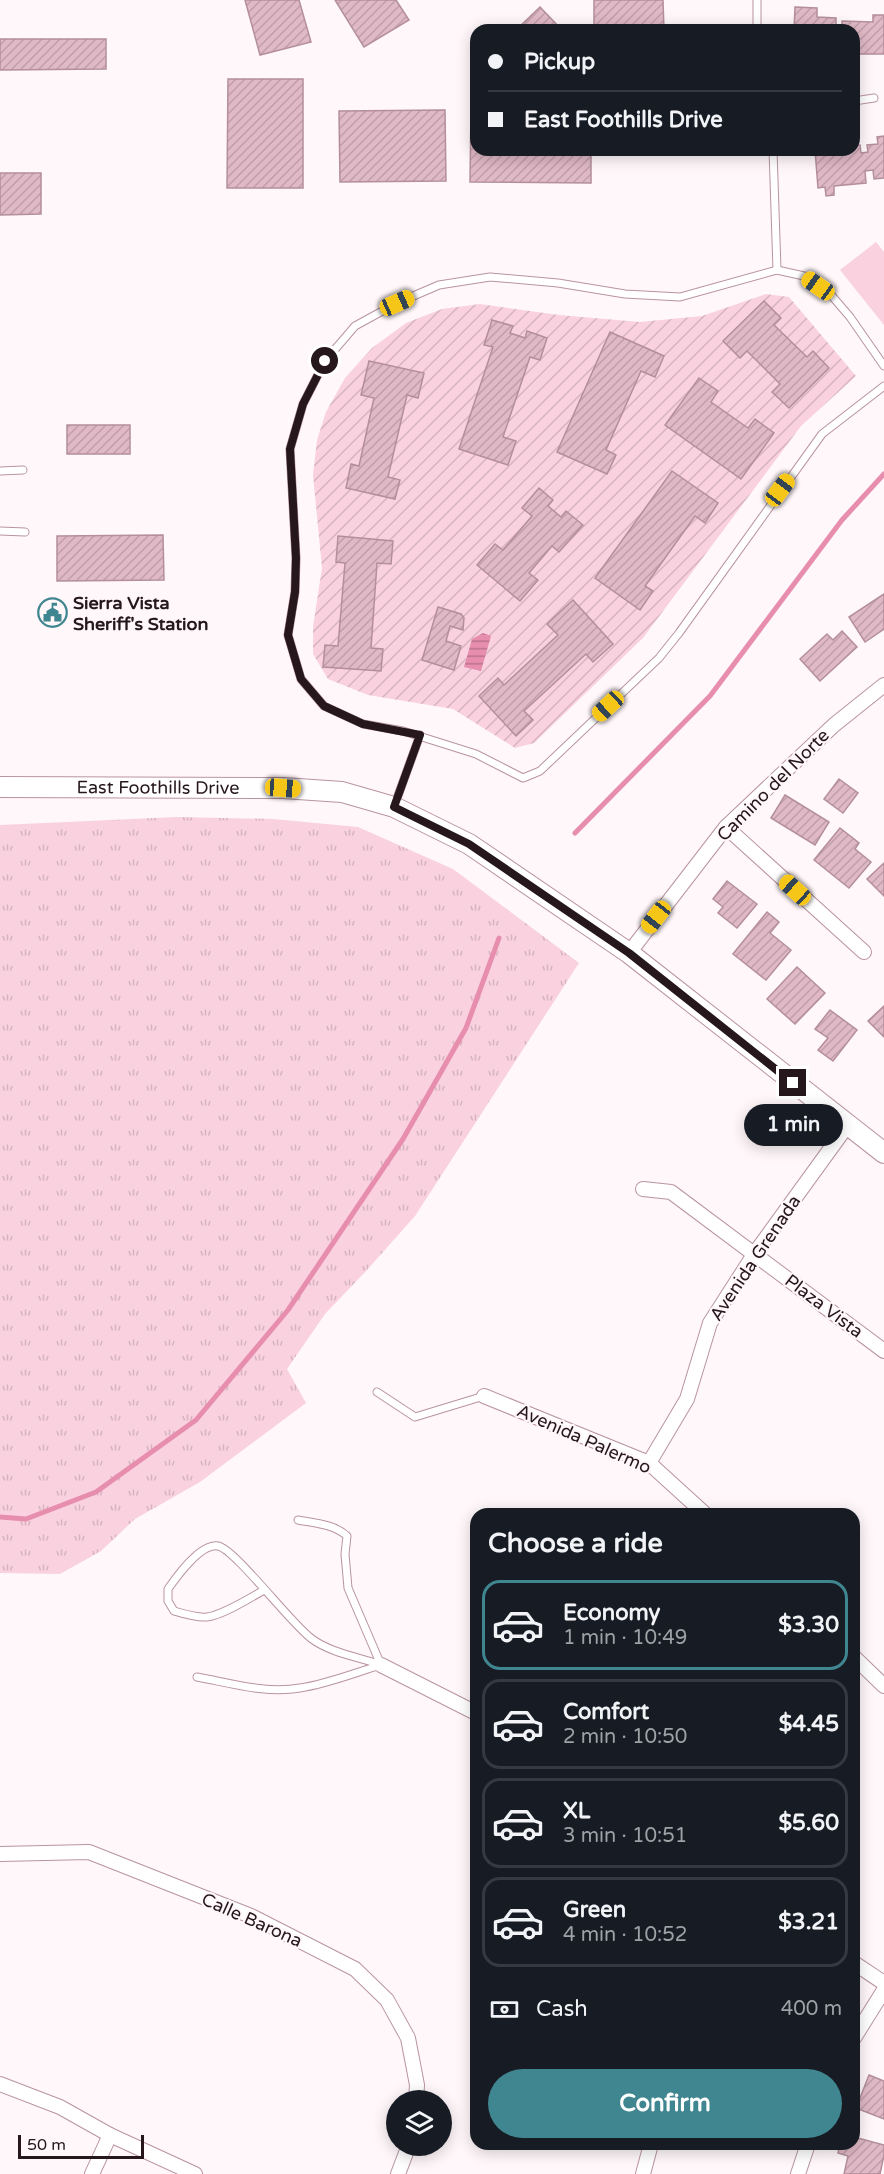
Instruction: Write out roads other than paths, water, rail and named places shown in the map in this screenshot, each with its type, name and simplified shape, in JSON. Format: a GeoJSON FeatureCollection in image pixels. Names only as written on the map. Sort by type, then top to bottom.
{"type":"FeatureCollection","features":[{"type":"Feature","properties":{"kind":"street","name":"Camino del Norte"},"geometry":{"type":"LineString","coordinates":[[629,953],[726,827],[834,725],[884,685]]}},
{"type":"Feature","properties":{"kind":"street","name":"East Foothills Drive"},"geometry":{"type":"LineString","coordinates":[[0,787],[283,788],[342,792],[394,807],[469,844],[629,953],[884,1153]]}},
{"type":"Feature","properties":{"kind":"street"},"geometry":{"type":"LineString","coordinates":[[726,827],[864,952]]}},
{"type":"Feature","properties":{"kind":"street","name":"Avenida Grenada"},"geometry":{"type":"LineString","coordinates":[[649,1463],[687,1399],[710,1323],[755,1253],[848,1126]]}},
{"type":"Feature","properties":{"kind":"street","name":"Plaza Vista"},"geometry":{"type":"LineString","coordinates":[[644,1189],[671,1192],[884,1351]]}},
{"type":"Feature","properties":{"kind":"street","name":"Avenida Palermo"},"geometry":{"type":"LineString","coordinates":[[484,1396],[649,1463],[698,1508]]}},
{"type":"Feature","properties":{"kind":"street"},"geometry":{"type":"LineString","coordinates":[[860,1663],[884,1686]]}},
{"type":"Feature","properties":{"kind":"street"},"geometry":{"type":"LineString","coordinates":[[381,1665],[470,1710]]}},
{"type":"Feature","properties":{"kind":"street","name":"Calle Barona"},"geometry":{"type":"LineString","coordinates":[[0,1854],[89,1852],[251,1916],[355,1969],[387,2000],[408,2038],[417,2090]]}},
{"type":"Feature","properties":{"kind":"street"},"geometry":{"type":"LineString","coordinates":[[860,1966],[884,1983]]}},
{"type":"Feature","properties":{"kind":"street"},"geometry":{"type":"LineString","coordinates":[[860,2028],[884,1990]]}},
{"type":"Feature","properties":{"kind":"street"},"geometry":{"type":"LineString","coordinates":[[0,2084],[60,2107],[110,2135],[195,2174]]}},
{"type":"Feature","properties":{"kind":"street"},"geometry":{"type":"LineString","coordinates":[[92,2174],[110,2135]]}},
{"type":"Feature","properties":{"kind":"street"},"geometry":{"type":"LineString","coordinates":[[643,2174],[649,2150]]}},
{"type":"Feature","properties":{"kind":"street"},"geometry":{"type":"LineString","coordinates":[[798,2174],[806,2150]]}},
{"type":"Feature","properties":{"kind":"street"},"geometry":{"type":"LineString","coordinates":[[398,2174],[405,2156]]}},
{"type":"Feature","properties":{"kind":"lane"},"geometry":{"type":"LineString","coordinates":[[757,0],[757,24]]}},
{"type":"Feature","properties":{"kind":"lane"},"geometry":{"type":"LineString","coordinates":[[860,100],[874,98]]}},
{"type":"Feature","properties":{"kind":"lane"},"geometry":{"type":"LineString","coordinates":[[773,156],[777,270]]}},
{"type":"Feature","properties":{"kind":"lane"},"geometry":{"type":"LineString","coordinates":[[884,366],[850,317],[832,296],[804,276],[777,270],[680,297],[626,294],[558,283],[489,277],[439,285],[397,303],[355,326],[325,361],[303,404],[290,449],[296,558],[295,592],[288,635],[301,679],[324,706],[363,724],[420,735],[476,754],[523,778],[540,771],[668,647],[822,434],[884,386]]}},
{"type":"Feature","properties":{"kind":"lane"},"geometry":{"type":"LineString","coordinates":[[0,471],[23,470]]}},
{"type":"Feature","properties":{"kind":"lane"},"geometry":{"type":"LineString","coordinates":[[0,531],[25,532]]}},
{"type":"Feature","properties":{"kind":"lane"},"geometry":{"type":"LineString","coordinates":[[394,807],[420,735]]}},
{"type":"Feature","properties":{"kind":"lane"},"geometry":{"type":"LineString","coordinates":[[377,1392],[415,1417],[484,1396]]}},
{"type":"Feature","properties":{"kind":"lane"},"geometry":{"type":"LineString","coordinates":[[298,1520],[327,1525],[341,1530],[347,1536],[345,1554],[348,1588],[381,1665]]}},
{"type":"Feature","properties":{"kind":"lane"},"geometry":{"type":"LineString","coordinates":[[264,1590],[243,1603],[207,1617],[184,1615],[174,1611],[168,1601],[168,1589],[183,1568],[205,1548],[217,1546],[225,1549],[311,1638],[324,1646],[381,1665]]}},
{"type":"Feature","properties":{"kind":"lane"},"geometry":{"type":"LineString","coordinates":[[197,1677],[277,1690],[299,1688],[381,1665]]}},
{"type":"Feature","properties":{"kind":"waterway"},"geometry":{"type":"LineString","coordinates":[[575,833],[710,696],[842,520],[884,474]]}},
{"type":"Feature","properties":{"kind":"waterway"},"geometry":{"type":"LineString","coordinates":[[0,1517],[26,1519],[96,1492],[196,1420],[288,1310],[403,1139],[466,1028],[499,938]]}},
{"type":"Feature","properties":{"kind":"place","name":"Sierra Vista Sheriff's Station"},"geometry":{"type":"Point","coordinates":[52,613]}}]}
